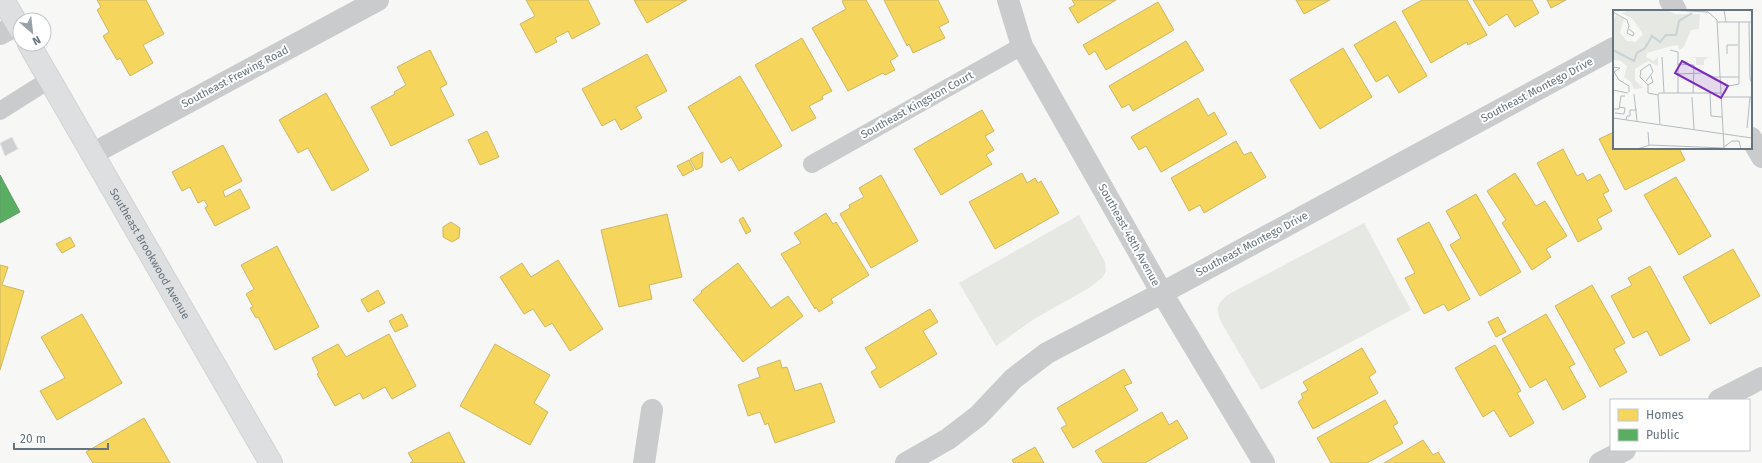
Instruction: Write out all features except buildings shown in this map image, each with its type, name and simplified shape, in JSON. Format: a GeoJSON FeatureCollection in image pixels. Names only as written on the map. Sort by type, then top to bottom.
{"type":"FeatureCollection","features":[{"type":"Feature","properties":{"kind":"main road"},"geometry":{"type":"LineString","coordinates":[[3,0],[12,29]]}},
{"type":"Feature","properties":{"kind":"main road","name":"Southeast Brookwood Avenue"},"geometry":{"type":"LineString","coordinates":[[33,52],[271,463]]}},
{"type":"Feature","properties":{"kind":"street","name":"Southeast Frewing Road"},"geometry":{"type":"LineString","coordinates":[[92,154],[378,0]]}},
{"type":"Feature","properties":{"kind":"street","name":"Southeast 48th Avenue"},"geometry":{"type":"LineString","coordinates":[[1008,0],[1022,46],[1162,293],[1264,463]]}},
{"type":"Feature","properties":{"kind":"street"},"geometry":{"type":"LineString","coordinates":[[1670,0],[1675,10]]}},
{"type":"Feature","properties":{"kind":"street","name":"Southeast Montego Drive"},"geometry":{"type":"LineString","coordinates":[[906,463],[948,439],[978,416],[1013,379],[1047,354],[1613,49]]}},
{"type":"Feature","properties":{"kind":"street"},"geometry":{"type":"LineString","coordinates":[[1752,140],[1762,157]]}},
{"type":"Feature","properties":{"kind":"street"},"geometry":{"type":"LineString","coordinates":[[1722,399],[1762,378]]}},
{"type":"Feature","properties":{"kind":"street"},"geometry":{"type":"LineString","coordinates":[[644,463],[652,410]]}},
{"type":"Feature","properties":{"kind":"street"},"geometry":{"type":"LineString","coordinates":[[1600,463],[1623,451]]}},
{"type":"Feature","properties":{"kind":"lane","name":"Southeast Kingston Court"},"geometry":{"type":"LineString","coordinates":[[812,164],[1022,46]]}},
{"type":"Feature","properties":{"kind":"lane"},"geometry":{"type":"LineString","coordinates":[[0,111],[49,80]]}},
{"type":"Feature","properties":{"kind":"shaded area"},"geometry":{"type":"Polygon","coordinates":[[[1079,215],[1105,262],[1106,271],[1103,277],[1089,288],[1034,319],[996,346],[959,283],[1079,215]]]}},
{"type":"Feature","properties":{"kind":"shaded area"},"geometry":{"type":"Polygon","coordinates":[[[1364,223],[1411,310],[1261,390],[1221,322],[1218,313],[1218,306],[1229,294],[1364,223]]]}}]}
